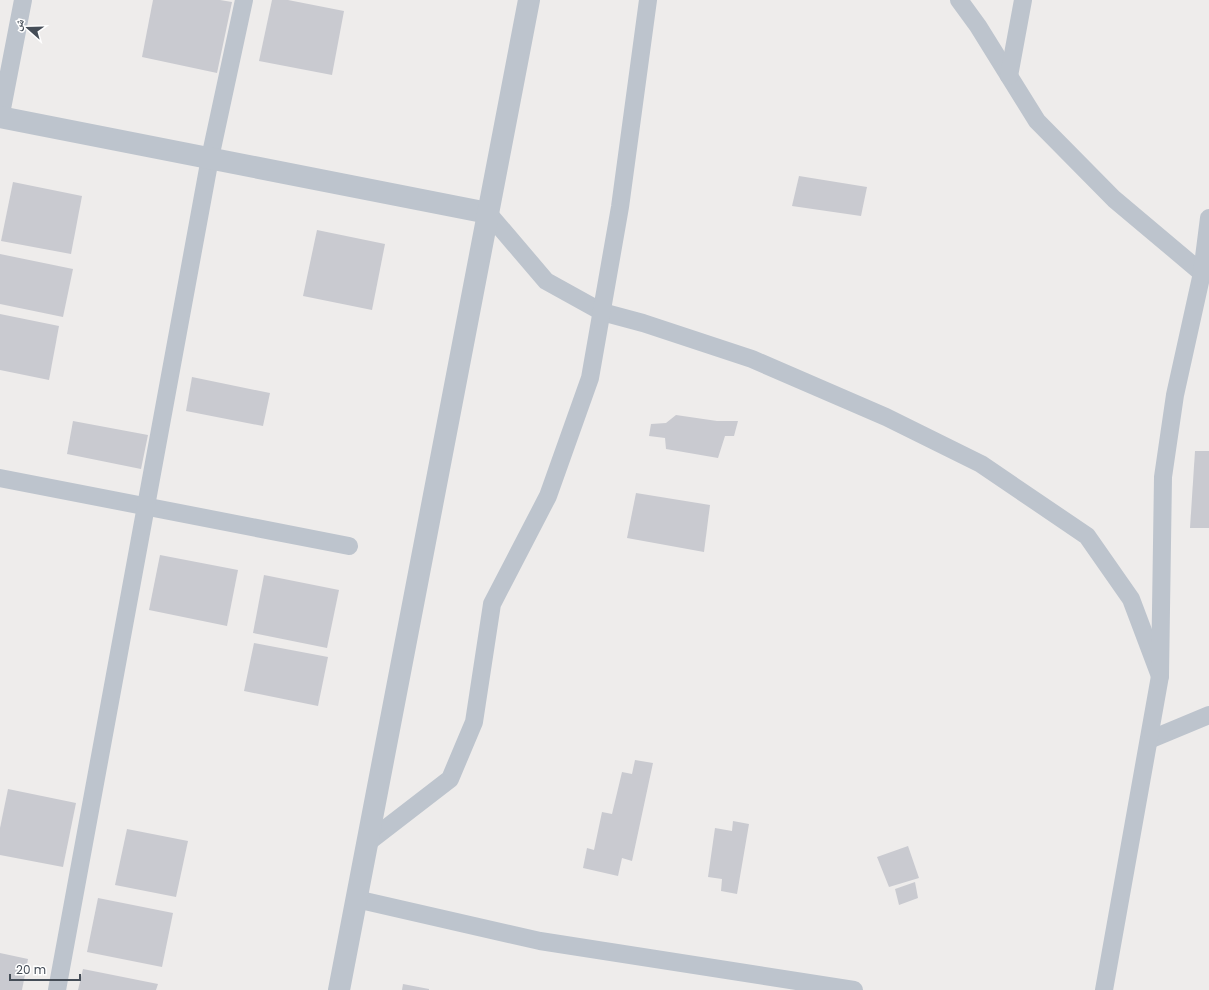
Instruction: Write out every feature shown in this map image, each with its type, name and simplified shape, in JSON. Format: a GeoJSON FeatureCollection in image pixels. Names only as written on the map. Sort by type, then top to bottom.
{"type":"FeatureCollection","features":[{"type":"Feature","properties":{"kind":"street"},"geometry":{"type":"LineString","coordinates":[[23,0],[0,117],[488,214],[546,281],[602,312],[643,323],[752,359],[886,417],[980,464],[1087,536],[1131,599],[1160,676]]}},
{"type":"Feature","properties":{"kind":"street"},"geometry":{"type":"LineString","coordinates":[[56,990],[210,158],[244,0]]}},
{"type":"Feature","properties":{"kind":"street"},"geometry":{"type":"LineString","coordinates":[[339,990],[529,0]]}},
{"type":"Feature","properties":{"kind":"street"},"geometry":{"type":"LineString","coordinates":[[367,843],[450,779],[474,722],[492,604],[548,496],[590,378],[620,207],[648,0]]}},
{"type":"Feature","properties":{"kind":"street"},"geometry":{"type":"LineString","coordinates":[[960,0],[978,26],[1037,121],[1114,199],[1202,274]]}},
{"type":"Feature","properties":{"kind":"street"},"geometry":{"type":"LineString","coordinates":[[1009,76],[1023,0]]}},
{"type":"Feature","properties":{"kind":"street"},"geometry":{"type":"LineString","coordinates":[[1104,990],[1160,676],[1163,477],[1175,395],[1202,274],[1209,218]]}},
{"type":"Feature","properties":{"kind":"street"},"geometry":{"type":"LineString","coordinates":[[0,478],[349,546]]}},
{"type":"Feature","properties":{"kind":"street"},"geometry":{"type":"LineString","coordinates":[[1149,740],[1209,715]]}},
{"type":"Feature","properties":{"kind":"street"},"geometry":{"type":"LineString","coordinates":[[356,899],[540,940],[854,990]]}},
{"type":"Feature","properties":{"kind":"building"},"geometry":{"type":"Polygon","coordinates":[[[153,0],[220,0],[232,2],[217,73],[142,57],[153,0]]]}},
{"type":"Feature","properties":{"kind":"building"},"geometry":{"type":"Polygon","coordinates":[[[272,0],[288,0],[344,11],[332,75],[259,61],[272,0]]]}},
{"type":"Feature","properties":{"kind":"building"},"geometry":{"type":"Polygon","coordinates":[[[799,176],[867,187],[861,216],[792,206],[799,176]]]}},
{"type":"Feature","properties":{"kind":"building"},"geometry":{"type":"Polygon","coordinates":[[[13,182],[82,196],[71,254],[1,241],[13,182]]]}},
{"type":"Feature","properties":{"kind":"building"},"geometry":{"type":"Polygon","coordinates":[[[317,230],[385,244],[372,310],[303,296],[317,230]]]}},
{"type":"Feature","properties":{"kind":"building"},"geometry":{"type":"Polygon","coordinates":[[[0,254],[73,269],[63,317],[0,304],[0,254]]]}},
{"type":"Feature","properties":{"kind":"building"},"geometry":{"type":"Polygon","coordinates":[[[0,314],[59,326],[49,380],[0,370],[0,314]]]}},
{"type":"Feature","properties":{"kind":"building"},"geometry":{"type":"Polygon","coordinates":[[[192,377],[270,393],[263,426],[186,411],[192,377]]]}},
{"type":"Feature","properties":{"kind":"building"},"geometry":{"type":"Polygon","coordinates":[[[676,415],[717,421],[738,421],[734,436],[725,436],[718,458],[666,449],[665,438],[649,436],[651,424],[666,423],[676,415]]]}},
{"type":"Feature","properties":{"kind":"building"},"geometry":{"type":"Polygon","coordinates":[[[73,421],[148,435],[141,469],[67,454],[73,421]]]}},
{"type":"Feature","properties":{"kind":"building"},"geometry":{"type":"Polygon","coordinates":[[[1195,451],[1209,451],[1209,528],[1190,528],[1195,451]]]}},
{"type":"Feature","properties":{"kind":"building"},"geometry":{"type":"Polygon","coordinates":[[[636,493],[710,505],[704,552],[627,538],[636,493]]]}},
{"type":"Feature","properties":{"kind":"building"},"geometry":{"type":"Polygon","coordinates":[[[160,555],[238,570],[227,626],[149,610],[160,555]]]}},
{"type":"Feature","properties":{"kind":"building"},"geometry":{"type":"Polygon","coordinates":[[[264,575],[339,590],[327,648],[253,633],[264,575]]]}},
{"type":"Feature","properties":{"kind":"building"},"geometry":{"type":"Polygon","coordinates":[[[254,643],[328,657],[318,706],[244,691],[254,643]]]}},
{"type":"Feature","properties":{"kind":"building"},"geometry":{"type":"Polygon","coordinates":[[[635,760],[653,763],[632,861],[622,858],[618,876],[583,868],[587,848],[594,850],[602,812],[612,814],[622,772],[632,774],[635,760]]]}},
{"type":"Feature","properties":{"kind":"building"},"geometry":{"type":"Polygon","coordinates":[[[8,789],[76,803],[63,867],[0,855],[0,828],[8,789]]]}},
{"type":"Feature","properties":{"kind":"building"},"geometry":{"type":"Polygon","coordinates":[[[733,821],[749,824],[737,894],[721,891],[722,879],[708,877],[715,828],[732,831],[733,821]]]}},
{"type":"Feature","properties":{"kind":"building"},"geometry":{"type":"Polygon","coordinates":[[[127,829],[188,841],[176,897],[115,885],[127,829]]]}},
{"type":"Feature","properties":{"kind":"building"},"geometry":{"type":"Polygon","coordinates":[[[908,846],[919,878],[889,887],[877,857],[908,846]]]}},
{"type":"Feature","properties":{"kind":"building"},"geometry":{"type":"Polygon","coordinates":[[[915,882],[918,898],[899,905],[895,889],[915,882]]]}},
{"type":"Feature","properties":{"kind":"building"},"geometry":{"type":"Polygon","coordinates":[[[98,898],[173,913],[162,967],[87,952],[98,898]]]}},
{"type":"Feature","properties":{"kind":"building"},"geometry":{"type":"Polygon","coordinates":[[[0,953],[28,959],[22,990],[0,990],[0,953]]]}},
{"type":"Feature","properties":{"kind":"building"},"geometry":{"type":"Polygon","coordinates":[[[83,969],[158,984],[156,990],[78,990],[83,969]]]}},
{"type":"Feature","properties":{"kind":"building"},"geometry":{"type":"Polygon","coordinates":[[[403,984],[429,989],[429,990],[402,990],[403,984]]]}}]}
